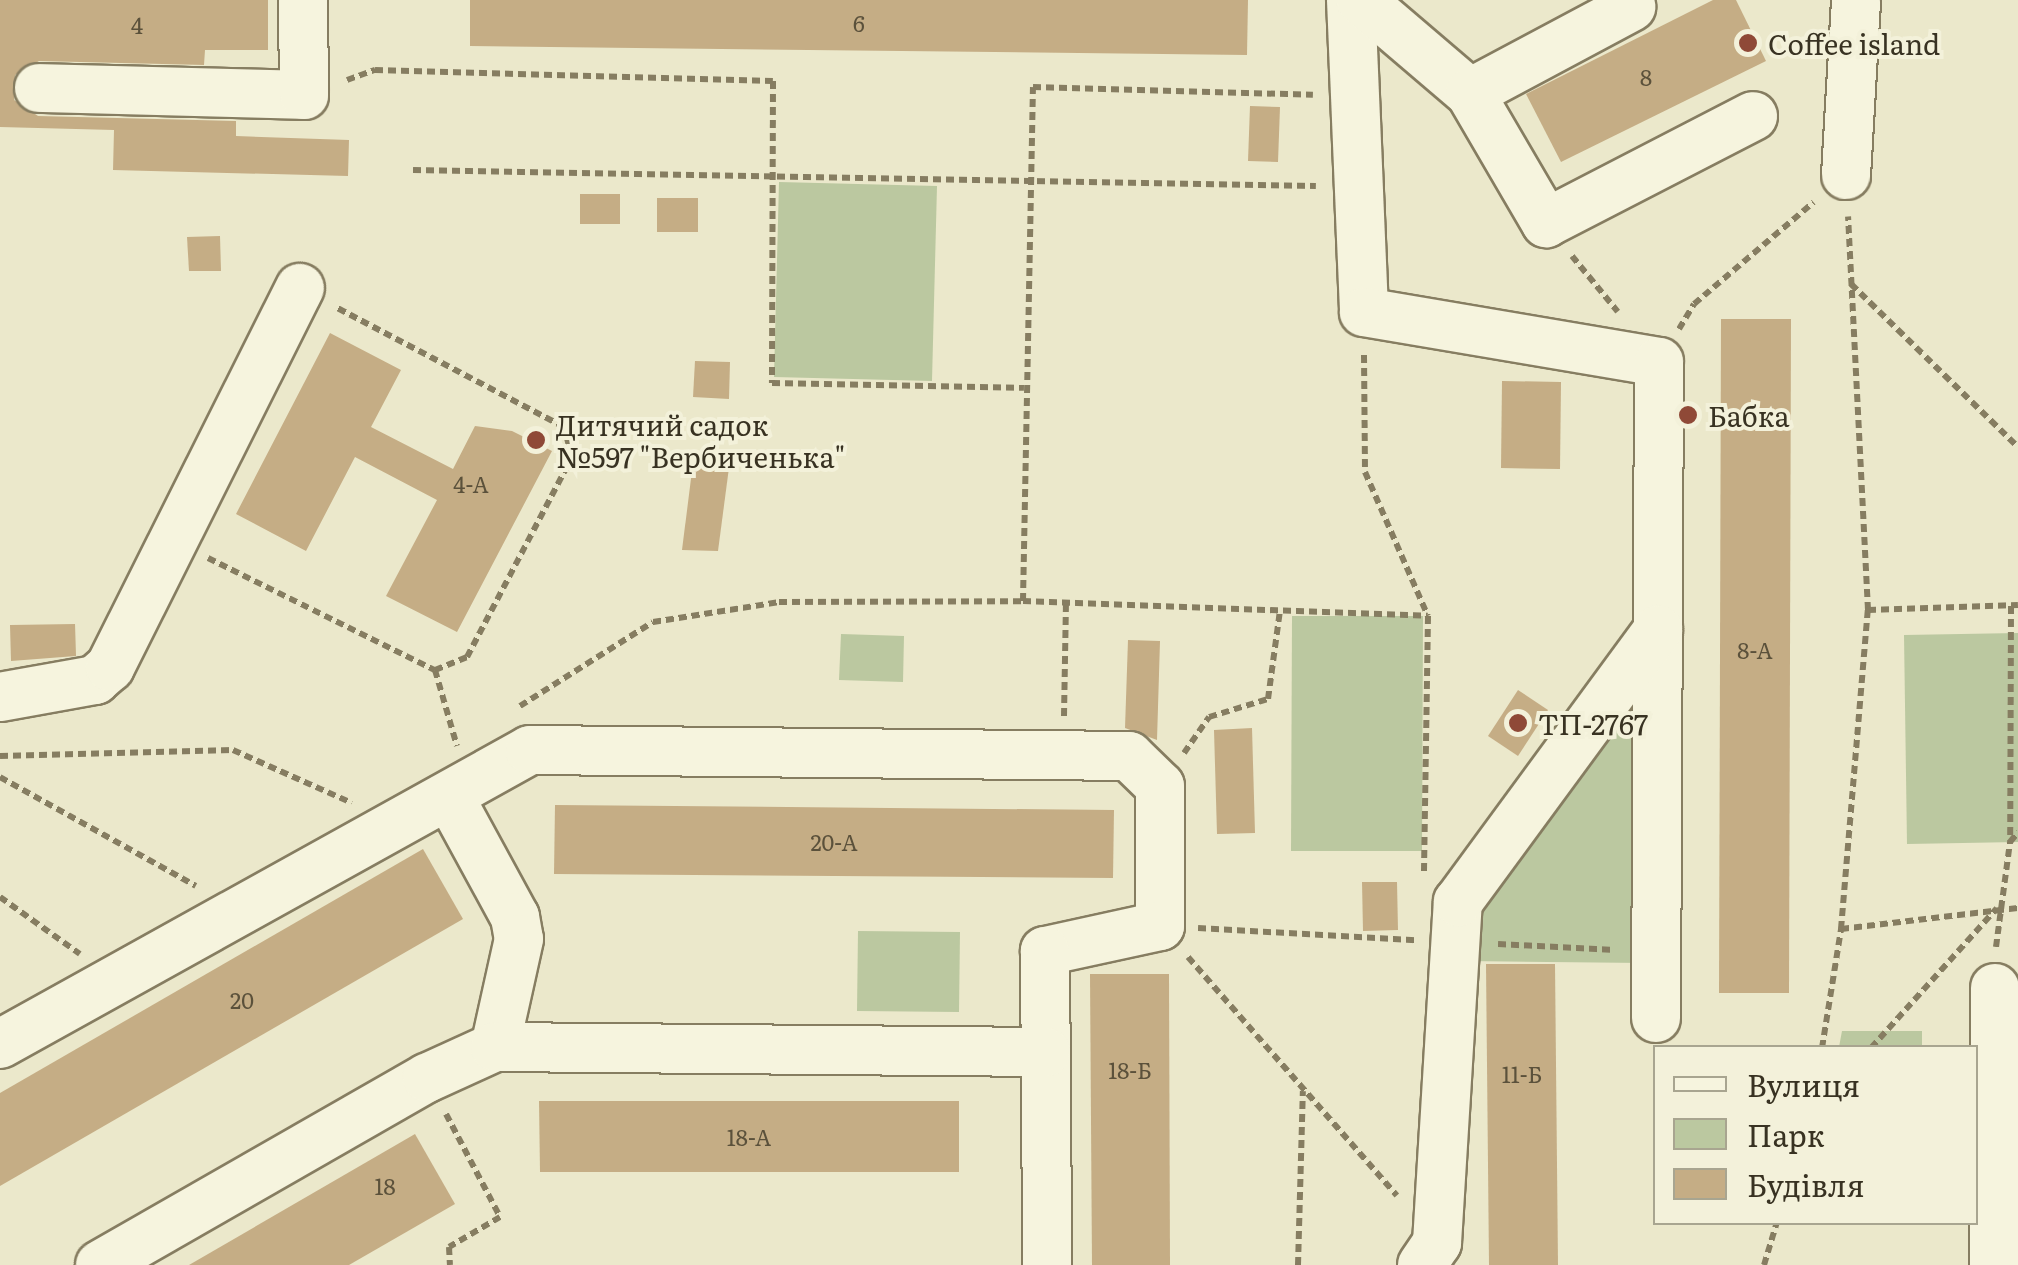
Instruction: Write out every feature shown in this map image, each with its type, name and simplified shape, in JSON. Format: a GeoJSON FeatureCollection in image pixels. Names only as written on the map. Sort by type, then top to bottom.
{"type":"FeatureCollection","features":[{"type":"Feature","properties":{"kind":"lane"},"geometry":{"type":"LineString","coordinates":[[40,88],[304,95],[303,0]]}},
{"type":"Feature","properties":{"kind":"lane"},"geometry":{"type":"LineString","coordinates":[[1351,0],[1364,312],[1659,362],[1656,1018]]}},
{"type":"Feature","properties":{"kind":"lane"},"geometry":{"type":"LineString","coordinates":[[1360,0],[1470,93],[1546,224],[1753,116]]}},
{"type":"Feature","properties":{"kind":"lane"},"geometry":{"type":"LineString","coordinates":[[1846,176],[1856,0]]}},
{"type":"Feature","properties":{"kind":"lane"},"geometry":{"type":"LineString","coordinates":[[1470,93],[1631,7]]}},
{"type":"Feature","properties":{"kind":"lane"},"geometry":{"type":"LineString","coordinates":[[0,697],[94,680],[110,668],[300,288]]}},
{"type":"Feature","properties":{"kind":"lane"},"geometry":{"type":"LineString","coordinates":[[1433,1258],[1434,934],[1476,870],[1658,630]]}},
{"type":"Feature","properties":{"kind":"lane"},"geometry":{"type":"LineString","coordinates":[[0,1044],[530,750],[1064,752],[1129,756],[1160,786],[1160,926],[1045,951],[1047,1265]]}},
{"type":"Feature","properties":{"kind":"lane"},"geometry":{"type":"LineString","coordinates":[[449,796],[515,917],[517,949],[495,1047]]}},
{"type":"Feature","properties":{"kind":"lane"},"geometry":{"type":"LineString","coordinates":[[1994,1265],[1995,988]]}},
{"type":"Feature","properties":{"kind":"lane"},"geometry":{"type":"LineString","coordinates":[[100,1265],[426,1078],[495,1047],[1046,1052]]}},
{"type":"Feature","properties":{"kind":"path"},"geometry":{"type":"LineString","coordinates":[[304,95],[375,70],[774,80],[772,383],[1024,388]]}},
{"type":"Feature","properties":{"kind":"path"},"geometry":{"type":"LineString","coordinates":[[1024,600],[1024,388],[1033,88],[1355,96]]}},
{"type":"Feature","properties":{"kind":"path"},"geometry":{"type":"LineString","coordinates":[[413,170],[1359,187]]}},
{"type":"Feature","properties":{"kind":"path"},"geometry":{"type":"LineString","coordinates":[[1822,1045],[1841,928],[1868,610],[1846,176]]}},
{"type":"Feature","properties":{"kind":"path"},"geometry":{"type":"LineString","coordinates":[[1546,224],[1659,362],[1694,304],[1846,176]]}},
{"type":"Feature","properties":{"kind":"path"},"geometry":{"type":"LineString","coordinates":[[1850,283],[2018,446]]}},
{"type":"Feature","properties":{"kind":"path"},"geometry":{"type":"LineString","coordinates":[[174,541],[435,670],[468,657],[572,457],[564,426],[300,288]]}},
{"type":"Feature","properties":{"kind":"path"},"geometry":{"type":"LineString","coordinates":[[1364,312],[1365,472],[1428,616],[1424,883]]}},
{"type":"Feature","properties":{"kind":"path"},"geometry":{"type":"LineString","coordinates":[[516,709],[654,622],[780,602],[1024,600],[1428,616]]}},
{"type":"Feature","properties":{"kind":"path"},"geometry":{"type":"LineString","coordinates":[[1064,752],[1066,602]]}},
{"type":"Feature","properties":{"kind":"path"},"geometry":{"type":"LineString","coordinates":[[1868,610],[2015,606],[2010,842],[1997,908],[1874,1045]]}},
{"type":"Feature","properties":{"kind":"path"},"geometry":{"type":"LineString","coordinates":[[1160,786],[1209,717],[1268,700],[1280,610]]}},
{"type":"Feature","properties":{"kind":"path"},"geometry":{"type":"LineString","coordinates":[[435,670],[444,717]]}},
{"type":"Feature","properties":{"kind":"path"},"geometry":{"type":"LineString","coordinates":[[0,756],[234,750],[399,824]]}},
{"type":"Feature","properties":{"kind":"path"},"geometry":{"type":"LineString","coordinates":[[0,777],[241,911]]}},
{"type":"Feature","properties":{"kind":"path"},"geometry":{"type":"LineString","coordinates":[[2010,842],[2018,832]]}},
{"type":"Feature","properties":{"kind":"path"},"geometry":{"type":"LineString","coordinates":[[0,896],[116,980]]}},
{"type":"Feature","properties":{"kind":"path"},"geometry":{"type":"LineString","coordinates":[[1841,928],[2018,908]]}},
{"type":"Feature","properties":{"kind":"path"},"geometry":{"type":"LineString","coordinates":[[1160,926],[1434,934],[1656,952]]}},
{"type":"Feature","properties":{"kind":"path"},"geometry":{"type":"LineString","coordinates":[[1160,926],[1303,1090],[1433,1258]]}},
{"type":"Feature","properties":{"kind":"path"},"geometry":{"type":"LineString","coordinates":[[426,1078],[500,1217],[449,1247],[450,1265]]}},
{"type":"Feature","properties":{"kind":"path"},"geometry":{"type":"LineString","coordinates":[[1298,1265],[1303,1090]]}},
{"type":"Feature","properties":{"kind":"path"},"geometry":{"type":"LineString","coordinates":[[1764,1265],[1776,1225]]}},
{"type":"Feature","properties":{"kind":"green space"},"geometry":{"type":"Polygon","coordinates":[[[779,182],[937,186],[932,381],[774,377],[779,182]]]}},
{"type":"Feature","properties":{"kind":"green space"},"geometry":{"type":"Polygon","coordinates":[[[1292,616],[1423,616],[1422,851],[1291,851],[1292,616]]]}},
{"type":"Feature","properties":{"kind":"green space"},"geometry":{"type":"Polygon","coordinates":[[[2018,633],[2018,842],[1907,844],[1904,635],[2018,633]]]}},
{"type":"Feature","properties":{"kind":"green space"},"geometry":{"type":"Polygon","coordinates":[[[841,634],[904,636],[903,682],[839,680],[841,634]]]}},
{"type":"Feature","properties":{"kind":"green space"},"geometry":{"type":"Polygon","coordinates":[[[1645,680],[1644,963],[1466,961],[1469,886],[1645,680]]]}},
{"type":"Feature","properties":{"kind":"green space"},"geometry":{"type":"Polygon","coordinates":[[[858,931],[960,932],[959,1012],[857,1011],[858,931]]]}},
{"type":"Feature","properties":{"kind":"green space"},"geometry":{"type":"Polygon","coordinates":[[[1842,1031],[1922,1031],[1922,1045],[1839,1045],[1842,1031]]]}},
{"type":"Feature","properties":{"kind":"building"},"geometry":{"type":"Polygon","coordinates":[[[0,0],[268,0],[268,50],[205,50],[204,65],[39,61],[15,75],[14,100],[38,116],[236,121],[236,136],[349,140],[348,176],[113,170],[114,130],[0,127],[0,0]]]}},
{"type":"Feature","properties":{"kind":"building"},"geometry":{"type":"Polygon","coordinates":[[[470,0],[1248,0],[1247,55],[470,46],[470,0]]]}},
{"type":"Feature","properties":{"kind":"building"},"geometry":{"type":"Polygon","coordinates":[[[1713,0],[1736,0],[1766,61],[1561,162],[1526,94],[1713,0]]]}},
{"type":"Feature","properties":{"kind":"building"},"geometry":{"type":"Polygon","coordinates":[[[1250,106],[1280,107],[1278,162],[1248,161],[1250,106]]]}},
{"type":"Feature","properties":{"kind":"building"},"geometry":{"type":"Polygon","coordinates":[[[580,194],[620,194],[620,224],[580,224],[580,194]]]}},
{"type":"Feature","properties":{"kind":"building"},"geometry":{"type":"Polygon","coordinates":[[[657,198],[698,198],[698,232],[657,232],[657,198]]]}},
{"type":"Feature","properties":{"kind":"building"},"geometry":{"type":"Polygon","coordinates":[[[220,236],[221,271],[189,271],[187,237],[220,236]]]}},
{"type":"Feature","properties":{"kind":"building"},"geometry":{"type":"Polygon","coordinates":[[[1721,319],[1791,319],[1789,993],[1719,993],[1721,319]]]}},
{"type":"Feature","properties":{"kind":"building"},"geometry":{"type":"Polygon","coordinates":[[[330,333],[401,370],[371,427],[453,469],[475,426],[512,431],[552,451],[457,632],[386,596],[437,500],[355,457],[306,551],[236,514],[330,333]]]}},
{"type":"Feature","properties":{"kind":"building"},"geometry":{"type":"Polygon","coordinates":[[[695,361],[730,362],[729,399],[693,397],[695,361]]]}},
{"type":"Feature","properties":{"kind":"building"},"geometry":{"type":"Polygon","coordinates":[[[1502,381],[1561,382],[1560,469],[1501,468],[1502,381]]]}},
{"type":"Feature","properties":{"kind":"building"},"geometry":{"type":"Polygon","coordinates":[[[694,455],[730,460],[718,551],[682,550],[694,455]]]}},
{"type":"Feature","properties":{"kind":"building"},"geometry":{"type":"Polygon","coordinates":[[[75,624],[76,656],[11,661],[10,625],[75,624]]]}},
{"type":"Feature","properties":{"kind":"building"},"geometry":{"type":"Polygon","coordinates":[[[1128,640],[1160,641],[1157,740],[1125,728],[1128,640]]]}},
{"type":"Feature","properties":{"kind":"building","name":"ТП-2767"},"geometry":{"type":"Polygon","coordinates":[[[1518,690],[1548,710],[1518,756],[1488,736],[1518,690]]]}},
{"type":"Feature","properties":{"kind":"building"},"geometry":{"type":"Polygon","coordinates":[[[1252,728],[1255,833],[1217,834],[1214,730],[1252,728]]]}},
{"type":"Feature","properties":{"kind":"building"},"geometry":{"type":"Polygon","coordinates":[[[555,805],[1114,810],[1113,878],[554,874],[555,805]]]}},
{"type":"Feature","properties":{"kind":"building"},"geometry":{"type":"Polygon","coordinates":[[[423,849],[463,919],[0,1186],[0,1093],[423,849]]]}},
{"type":"Feature","properties":{"kind":"building"},"geometry":{"type":"Polygon","coordinates":[[[1362,882],[1397,882],[1398,930],[1363,931],[1362,882]]]}},
{"type":"Feature","properties":{"kind":"building"},"geometry":{"type":"Polygon","coordinates":[[[1486,964],[1555,964],[1558,1265],[1489,1265],[1486,964]]]}},
{"type":"Feature","properties":{"kind":"building"},"geometry":{"type":"Polygon","coordinates":[[[1090,974],[1169,974],[1170,1265],[1092,1265],[1090,974]]]}},
{"type":"Feature","properties":{"kind":"building"},"geometry":{"type":"Polygon","coordinates":[[[539,1101],[959,1101],[959,1172],[540,1172],[539,1101]]]}},
{"type":"Feature","properties":{"kind":"building"},"geometry":{"type":"Polygon","coordinates":[[[415,1134],[455,1204],[349,1265],[189,1265],[415,1134]]]}},
{"type":"Feature","properties":{"kind":"place","name":"Coffee island"},"geometry":{"type":"Point","coordinates":[1748,43]}},
{"type":"Feature","properties":{"kind":"place","name":"Бабка"},"geometry":{"type":"Point","coordinates":[1688,415]}},
{"type":"Feature","properties":{"kind":"place","name":"Дитячий садок №597 \"Вербиченька\""},"geometry":{"type":"Point","coordinates":[536,440]}},
{"type":"Feature","properties":{"kind":"place","name":"ТП-2767"},"geometry":{"type":"Point","coordinates":[1518,723]}}]}
